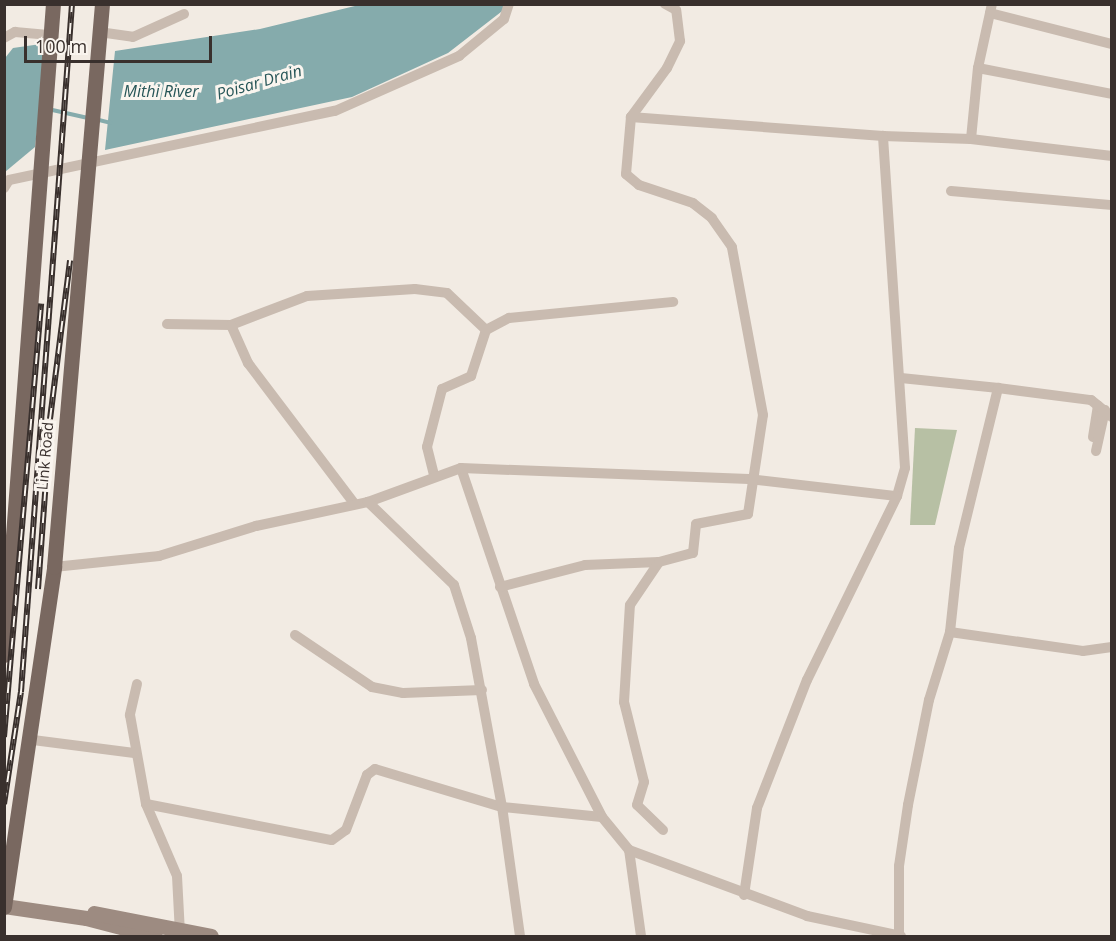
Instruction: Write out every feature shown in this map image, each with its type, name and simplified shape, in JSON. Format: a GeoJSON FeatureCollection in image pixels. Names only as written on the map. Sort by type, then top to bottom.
{"type":"FeatureCollection","features":[{"type":"Feature","properties":{"kind":"main road","name":"Link Road"},"geometry":{"type":"LineString","coordinates":[[4,655],[8,576],[53,4]]}},
{"type":"Feature","properties":{"kind":"main road"},"geometry":{"type":"LineString","coordinates":[[97,4],[102,5]]}},
{"type":"Feature","properties":{"kind":"main road","name":"Link Road"},"geometry":{"type":"LineString","coordinates":[[5,906],[33,740],[54,567],[86,164],[102,5]]}},
{"type":"Feature","properties":{"kind":"street"},"geometry":{"type":"LineString","coordinates":[[4,188],[9,180],[40,177],[86,164],[335,111],[459,56],[504,19],[509,4]]}},
{"type":"Feature","properties":{"kind":"street"},"geometry":{"type":"LineString","coordinates":[[500,587],[585,565],[659,562],[693,553],[696,524],[743,519],[763,415],[732,247],[712,218],[693,202],[639,185],[627,174],[631,117],[668,68],[680,41],[676,10],[665,4]]}},
{"type":"Feature","properties":{"kind":"street"},"geometry":{"type":"LineString","coordinates":[[971,139],[978,68],[991,9],[1112,44]]}},
{"type":"Feature","properties":{"kind":"street"},"geometry":{"type":"LineString","coordinates":[[98,39],[133,37],[184,14]]}},
{"type":"Feature","properties":{"kind":"street"},"geometry":{"type":"LineString","coordinates":[[4,38],[15,32],[51,39]]}},
{"type":"Feature","properties":{"kind":"street"},"geometry":{"type":"LineString","coordinates":[[978,68],[1112,94]]}},
{"type":"Feature","properties":{"kind":"street"},"geometry":{"type":"LineString","coordinates":[[631,117],[883,136],[971,139],[1112,156]]}},
{"type":"Feature","properties":{"kind":"street"},"geometry":{"type":"LineString","coordinates":[[744,895],[757,808],[807,680],[897,496],[905,468],[901,378],[883,136]]}},
{"type":"Feature","properties":{"kind":"street"},"geometry":{"type":"LineString","coordinates":[[951,190],[1112,206]]}},
{"type":"Feature","properties":{"kind":"street"},"geometry":{"type":"LineString","coordinates":[[168,324],[231,325],[307,296],[416,288],[447,293],[486,330]]}},
{"type":"Feature","properties":{"kind":"street"},"geometry":{"type":"LineString","coordinates":[[434,476],[427,447],[442,389],[471,376],[486,330],[510,318],[673,302]]}},
{"type":"Feature","properties":{"kind":"street"},"geometry":{"type":"LineString","coordinates":[[231,325],[248,363],[354,503]]}},
{"type":"Feature","properties":{"kind":"street"},"geometry":{"type":"LineString","coordinates":[[901,378],[998,388],[1105,411],[1094,448]]}},
{"type":"Feature","properties":{"kind":"street"},"geometry":{"type":"LineString","coordinates":[[461,468],[500,587],[547,714],[602,817],[629,850],[744,895],[900,936],[899,866],[908,805],[929,700],[950,632],[959,548],[998,388]]}},
{"type":"Feature","properties":{"kind":"street"},"geometry":{"type":"LineString","coordinates":[[54,567],[159,556],[256,526],[354,503],[368,502],[461,468],[749,479],[897,496]]}},
{"type":"Feature","properties":{"kind":"street"},"geometry":{"type":"LineString","coordinates":[[368,502],[454,585],[482,690],[502,807],[520,936]]}},
{"type":"Feature","properties":{"kind":"street"},"geometry":{"type":"LineString","coordinates":[[659,562],[630,606],[624,702],[644,782],[637,805],[663,830]]}},
{"type":"Feature","properties":{"kind":"street"},"geometry":{"type":"LineString","coordinates":[[950,632],[1083,651],[1112,648]]}},
{"type":"Feature","properties":{"kind":"street"},"geometry":{"type":"LineString","coordinates":[[295,635],[372,687],[403,693],[482,690]]}},
{"type":"Feature","properties":{"kind":"street"},"geometry":{"type":"LineString","coordinates":[[137,684],[130,715],[134,753],[146,804],[177,876],[181,933]]}},
{"type":"Feature","properties":{"kind":"street"},"geometry":{"type":"LineString","coordinates":[[33,740],[134,753]]}},
{"type":"Feature","properties":{"kind":"street"},"geometry":{"type":"LineString","coordinates":[[146,804],[332,840],[346,830],[367,775],[375,769],[502,807],[602,817]]}},
{"type":"Feature","properties":{"kind":"street"},"geometry":{"type":"LineString","coordinates":[[629,850],[641,936]]}},
{"type":"Feature","properties":{"kind":"street"},"geometry":{"type":"LineString","coordinates":[[5,906],[86,918],[155,936]]}},
{"type":"Feature","properties":{"kind":"street"},"geometry":{"type":"LineString","coordinates":[[86,918],[93,913],[181,933],[212,936]]}},
{"type":"Feature","properties":{"kind":"green space"},"geometry":{"type":"Polygon","coordinates":[[[915,428],[957,430],[935,525],[910,525],[915,428]]]}},
{"type":"Feature","properties":{"kind":"water","name":"Mithi River"},"geometry":{"type":"Polygon","coordinates":[[[359,5],[510,5],[448,53],[352,97],[105,150],[115,51],[260,29],[359,5]]]}},
{"type":"Feature","properties":{"kind":"water"},"geometry":{"type":"Polygon","coordinates":[[[48,43],[35,147],[5,172],[5,58],[13,48],[48,43]]]}},
{"type":"Feature","properties":{"kind":"waterway","name":"Poisar Drain"},"geometry":{"type":"LineString","coordinates":[[48,109],[88,118]]}},
{"type":"Feature","properties":{"kind":"waterway","name":"Poisar Drain"},"geometry":{"type":"LineString","coordinates":[[95,119],[111,123]]}},
{"type":"Feature","properties":{"kind":"railway"},"geometry":{"type":"LineString","coordinates":[[4,804],[21,692],[72,4]]}},
{"type":"Feature","properties":{"kind":"railway"},"geometry":{"type":"LineString","coordinates":[[50,419],[70,260]]}},
{"type":"Feature","properties":{"kind":"railway"},"geometry":{"type":"LineString","coordinates":[[4,737],[41,304]]}},
{"type":"Feature","properties":{"kind":"railway"},"geometry":{"type":"LineString","coordinates":[[38,589],[47,466]]}}]}
